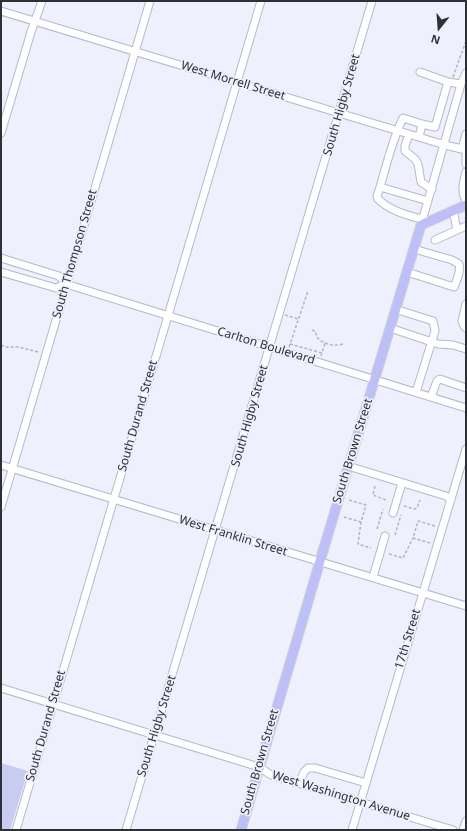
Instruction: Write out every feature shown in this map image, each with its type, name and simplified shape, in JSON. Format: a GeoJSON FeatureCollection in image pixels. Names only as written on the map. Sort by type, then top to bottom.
{"type":"FeatureCollection","features":[{"type":"Feature","properties":{"kind":"main road"},"geometry":{"type":"LineString","coordinates":[[422,222],[466,205]]}},
{"type":"Feature","properties":{"kind":"main road","name":"South Brown Street"},"geometry":{"type":"LineString","coordinates":[[241,830],[348,466],[422,222]]}},
{"type":"Feature","properties":{"kind":"street"},"geometry":{"type":"LineString","coordinates":[[1,133],[4,115],[34,21],[42,1]]}},
{"type":"Feature","properties":{"kind":"street","name":"South Thompson Street"},"geometry":{"type":"LineString","coordinates":[[1,507],[150,1]]}},
{"type":"Feature","properties":{"kind":"street","name":"South Durand Street"},"geometry":{"type":"LineString","coordinates":[[16,830],[261,1]]}},
{"type":"Feature","properties":{"kind":"street","name":"South Higby Street"},"geometry":{"type":"LineString","coordinates":[[126,830],[216,531],[372,1]]}},
{"type":"Feature","properties":{"kind":"street","name":"West Morrell Street"},"geometry":{"type":"LineString","coordinates":[[1,11],[465,151]]}},
{"type":"Feature","properties":{"kind":"street"},"geometry":{"type":"LineString","coordinates":[[420,72],[448,82],[462,84]]}},
{"type":"Feature","properties":{"kind":"street","name":"South Brown Street"},"geometry":{"type":"LineString","coordinates":[[422,222],[462,84],[466,75]]}},
{"type":"Feature","properties":{"kind":"street"},"geometry":{"type":"LineString","coordinates":[[422,222],[382,203],[377,196],[397,130],[403,118],[435,127],[448,82]]}},
{"type":"Feature","properties":{"kind":"street"},"geometry":{"type":"LineString","coordinates":[[443,98],[457,101]]}},
{"type":"Feature","properties":{"kind":"street"},"geometry":{"type":"LineString","coordinates":[[436,123],[450,127]]}},
{"type":"Feature","properties":{"kind":"street"},"geometry":{"type":"LineString","coordinates":[[419,137],[422,124]]}},
{"type":"Feature","properties":{"kind":"street"},"geometry":{"type":"LineString","coordinates":[[405,149],[409,134]]}},
{"type":"Feature","properties":{"kind":"street"},"geometry":{"type":"LineString","coordinates":[[466,134],[466,164]]}},
{"type":"Feature","properties":{"kind":"street"},"geometry":{"type":"LineString","coordinates":[[392,146],[405,149],[410,156],[415,159],[418,164],[421,182],[432,189]]}},
{"type":"Feature","properties":{"kind":"street"},"geometry":{"type":"LineString","coordinates":[[466,172],[462,190],[466,201]]}},
{"type":"Feature","properties":{"kind":"street"},"geometry":{"type":"LineString","coordinates":[[380,187],[428,201]]}},
{"type":"Feature","properties":{"kind":"street"},"geometry":{"type":"LineString","coordinates":[[453,210],[457,230]]}},
{"type":"Feature","properties":{"kind":"street"},"geometry":{"type":"LineString","coordinates":[[435,240],[466,226]]}},
{"type":"Feature","properties":{"kind":"street"},"geometry":{"type":"LineString","coordinates":[[407,272],[454,287],[463,265],[452,260],[414,249]]}},
{"type":"Feature","properties":{"kind":"street","name":"Carlton Boulevard"},"geometry":{"type":"LineString","coordinates":[[1,258],[59,276],[66,284],[466,408]]}},
{"type":"Feature","properties":{"kind":"street","name":"Carlton Boulevard"},"geometry":{"type":"LineString","coordinates":[[1,272],[56,288],[66,284]]}},
{"type":"Feature","properties":{"kind":"street"},"geometry":{"type":"LineString","coordinates":[[466,304],[462,321],[466,328]]}},
{"type":"Feature","properties":{"kind":"street"},"geometry":{"type":"LineString","coordinates":[[395,309],[433,321],[435,331],[416,392]]}},
{"type":"Feature","properties":{"kind":"street"},"geometry":{"type":"LineString","coordinates":[[390,328],[431,342],[466,349]]}},
{"type":"Feature","properties":{"kind":"street"},"geometry":{"type":"LineString","coordinates":[[431,397],[437,381],[440,379],[466,388]]}},
{"type":"Feature","properties":{"kind":"street","name":"17th Street"},"geometry":{"type":"LineString","coordinates":[[352,830],[466,449]]}},
{"type":"Feature","properties":{"kind":"street","name":"West Franklin Street"},"geometry":{"type":"LineString","coordinates":[[1,465],[466,606]]}},
{"type":"Feature","properties":{"kind":"street"},"geometry":{"type":"LineString","coordinates":[[348,466],[446,496],[451,500]]}},
{"type":"Feature","properties":{"kind":"street"},"geometry":{"type":"LineString","coordinates":[[393,513],[402,483]]}},
{"type":"Feature","properties":{"kind":"street"},"geometry":{"type":"LineString","coordinates":[[374,577],[386,536]]}},
{"type":"Feature","properties":{"kind":"street","name":"West Washington Avenue"},"geometry":{"type":"LineString","coordinates":[[1,688],[259,767],[271,775],[453,830]]}},
{"type":"Feature","properties":{"kind":"street"},"geometry":{"type":"LineString","coordinates":[[299,783],[304,772],[308,768],[316,768],[366,783]]}},
{"type":"Feature","properties":{"kind":"street"},"geometry":{"type":"LineString","coordinates":[[464,830],[466,821]]}},
{"type":"Feature","properties":{"kind":"path"},"geometry":{"type":"LineString","coordinates":[[289,347],[308,291]]}},
{"type":"Feature","properties":{"kind":"path"},"geometry":{"type":"LineString","coordinates":[[285,315],[298,319]]}},
{"type":"Feature","properties":{"kind":"path"},"geometry":{"type":"LineString","coordinates":[[312,330],[316,332],[316,336],[320,341],[335,346],[343,344]]}},
{"type":"Feature","properties":{"kind":"path"},"geometry":{"type":"LineString","coordinates":[[321,356],[325,343]]}},
{"type":"Feature","properties":{"kind":"path"},"geometry":{"type":"LineString","coordinates":[[290,344],[322,353]]}},
{"type":"Feature","properties":{"kind":"path"},"geometry":{"type":"LineString","coordinates":[[1,346],[19,347],[38,352]]}},
{"type":"Feature","properties":{"kind":"path"},"geometry":{"type":"LineString","coordinates":[[375,486],[373,495],[386,500]]}},
{"type":"Feature","properties":{"kind":"path"},"geometry":{"type":"LineString","coordinates":[[349,500],[366,505],[361,522],[358,544],[371,548]]}},
{"type":"Feature","properties":{"kind":"path"},"geometry":{"type":"LineString","coordinates":[[404,506],[414,509],[417,508],[420,500]]}},
{"type":"Feature","properties":{"kind":"path"},"geometry":{"type":"LineString","coordinates":[[377,529],[383,509]]}},
{"type":"Feature","properties":{"kind":"path"},"geometry":{"type":"LineString","coordinates":[[395,535],[401,514]]}},
{"type":"Feature","properties":{"kind":"path"},"geometry":{"type":"LineString","coordinates":[[344,517],[361,522]]}},
{"type":"Feature","properties":{"kind":"path"},"geometry":{"type":"LineString","coordinates":[[390,554],[403,558],[405,551],[413,538],[418,521],[437,527]]}},
{"type":"Feature","properties":{"kind":"path"},"geometry":{"type":"LineString","coordinates":[[413,538],[432,544]]}},
{"type":"Feature","properties":{"kind":"shaded area"},"geometry":{"type":"Polygon","coordinates":[[[1,763],[28,771],[10,830],[1,830],[1,763]]]}}]}
